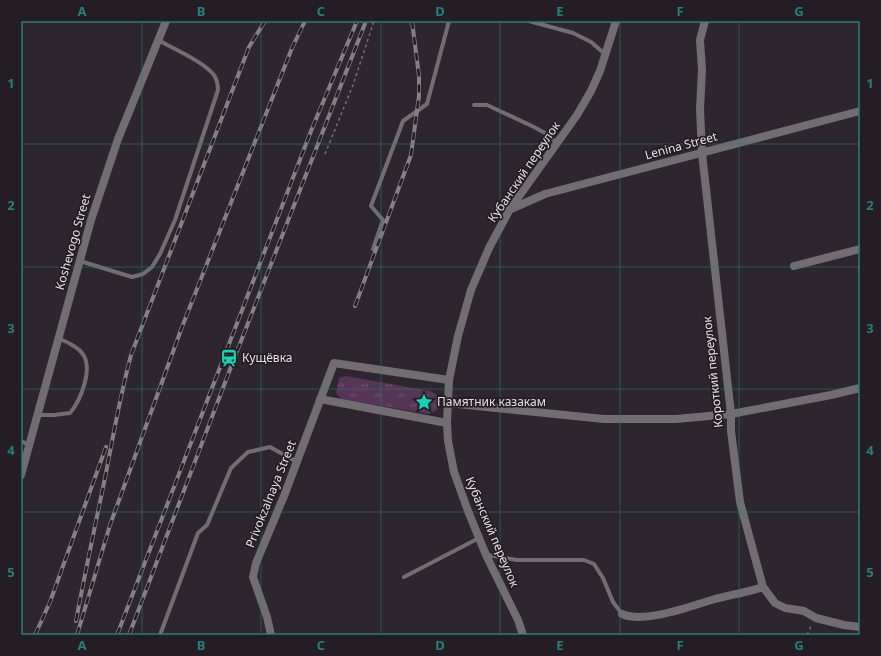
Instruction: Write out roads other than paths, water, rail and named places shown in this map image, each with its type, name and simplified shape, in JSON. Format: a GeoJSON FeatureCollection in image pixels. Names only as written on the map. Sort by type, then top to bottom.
{"type":"FeatureCollection","features":[{"type":"Feature","properties":{"kind":"street","name":"Koshevogo Street"},"geometry":{"type":"LineString","coordinates":[[21,475],[91,220],[118,139],[166,21]]}},
{"type":"Feature","properties":{"kind":"street","name":"Кубанский переулок"},"geometry":{"type":"LineString","coordinates":[[523,635],[518,620],[479,538],[454,472],[448,441],[447,423],[449,380],[458,336],[471,290],[489,248],[510,209],[577,115],[591,92],[606,54],[616,21]]}},
{"type":"Feature","properties":{"kind":"street","name":"Короткий переулок"},"geometry":{"type":"LineString","coordinates":[[705,21],[700,40],[702,70],[700,110],[702,152],[731,414],[731,431],[740,502],[763,587],[775,603],[785,608],[804,611],[816,618],[844,625],[860,627]]}},
{"type":"Feature","properties":{"kind":"street","name":"Lenina Street"},"geometry":{"type":"LineString","coordinates":[[510,209],[545,194],[860,111]]}},
{"type":"Feature","properties":{"kind":"street"},"geometry":{"type":"LineString","coordinates":[[794,266],[860,249]]}},
{"type":"Feature","properties":{"kind":"street","name":"Privokzalnaya Street"},"geometry":{"type":"LineString","coordinates":[[271,635],[267,617],[253,577],[256,563],[284,496],[334,363],[449,380]]}},
{"type":"Feature","properties":{"kind":"street"},"geometry":{"type":"LineString","coordinates":[[448,403],[604,419],[676,419],[731,414],[860,388]]}},
{"type":"Feature","properties":{"kind":"street"},"geometry":{"type":"LineString","coordinates":[[320,399],[447,423]]}},
{"type":"Feature","properties":{"kind":"street"},"geometry":{"type":"LineString","coordinates":[[622,614],[629,617],[640,618],[672,612],[763,587]]}},
{"type":"Feature","properties":{"kind":"lane"},"geometry":{"type":"LineString","coordinates":[[373,249],[383,220],[371,206],[402,121],[427,104],[449,21]]}},
{"type":"Feature","properties":{"kind":"lane"},"geometry":{"type":"LineString","coordinates":[[528,21],[573,33],[591,42],[606,54]]}},
{"type":"Feature","properties":{"kind":"lane"},"geometry":{"type":"LineString","coordinates":[[80,261],[132,277],[143,274],[152,267],[160,254],[175,220],[218,90],[218,83],[206,66],[158,40]]}},
{"type":"Feature","properties":{"kind":"lane"},"geometry":{"type":"LineString","coordinates":[[474,105],[487,105],[546,133],[557,143]]}},
{"type":"Feature","properties":{"kind":"lane"},"geometry":{"type":"LineString","coordinates":[[37,415],[54,416],[70,413],[77,405],[86,378],[88,366],[83,354],[75,346],[58,338]]}},
{"type":"Feature","properties":{"kind":"lane"},"geometry":{"type":"LineString","coordinates":[[21,441],[29,445]]}},
{"type":"Feature","properties":{"kind":"lane"},"geometry":{"type":"LineString","coordinates":[[160,635],[198,533],[207,525],[231,468],[248,452],[270,447],[297,462]]}},
{"type":"Feature","properties":{"kind":"lane"},"geometry":{"type":"LineString","coordinates":[[404,577],[479,538]]}},
{"type":"Feature","properties":{"kind":"lane"},"geometry":{"type":"LineString","coordinates":[[486,554],[517,560],[584,560],[594,564],[603,578],[613,602],[622,614]]}},
{"type":"Feature","properties":{"kind":"railway"},"geometry":{"type":"LineString","coordinates":[[76,621],[120,401],[131,355],[249,47],[265,21]]}},
{"type":"Feature","properties":{"kind":"railway"},"geometry":{"type":"LineString","coordinates":[[77,635],[110,525],[182,327],[292,48],[305,21]]}},
{"type":"Feature","properties":{"kind":"railway"},"geometry":{"type":"LineString","coordinates":[[117,635],[311,131],[357,21]]}},
{"type":"Feature","properties":{"kind":"railway"},"geometry":{"type":"LineString","coordinates":[[129,635],[234,359],[366,21]]}},
{"type":"Feature","properties":{"kind":"railway"},"geometry":{"type":"LineString","coordinates":[[355,306],[411,155],[419,96],[419,76],[412,21]]}},
{"type":"Feature","properties":{"kind":"railway"},"geometry":{"type":"LineString","coordinates":[[35,635],[50,602],[106,447]]}},
{"type":"Feature","properties":{"kind":"place","name":"Кущёвка"},"geometry":{"type":"Point","coordinates":[229,358]}},
{"type":"Feature","properties":{"kind":"place","name":"Памятник казакам"},"geometry":{"type":"Point","coordinates":[424,402]}}]}
